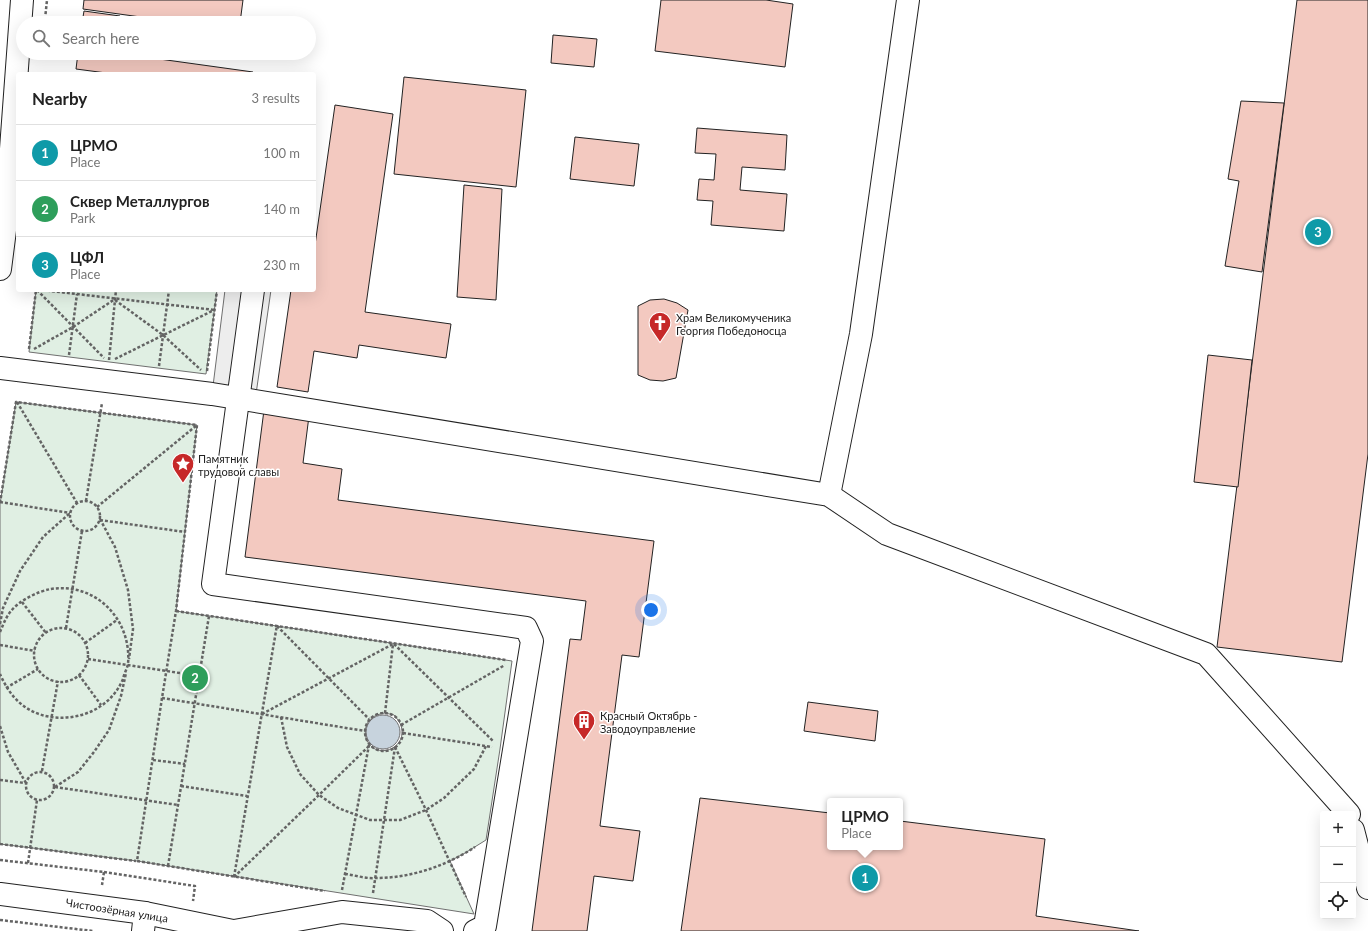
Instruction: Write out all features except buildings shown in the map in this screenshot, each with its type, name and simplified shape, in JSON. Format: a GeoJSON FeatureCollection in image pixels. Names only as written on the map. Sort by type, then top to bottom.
{"type":"FeatureCollection","features":[{"type":"Feature","properties":{"kind":"street"},"geometry":{"type":"LineString","coordinates":[[21,16],[22,0]]}},
{"type":"Feature","properties":{"kind":"street"},"geometry":{"type":"LineString","coordinates":[[829,495],[861,334],[908,0]]}},
{"type":"Feature","properties":{"kind":"street"},"geometry":{"type":"LineString","coordinates":[[18,72],[19,60]]}},
{"type":"Feature","properties":{"kind":"street"},"geometry":{"type":"LineString","coordinates":[[0,269],[2,230],[16,108]]}},
{"type":"Feature","properties":{"kind":"street"},"geometry":{"type":"LineString","coordinates":[[253,292],[213,584],[526,628],[532,641],[485,926],[475,931]]}},
{"type":"Feature","properties":{"kind":"street"},"geometry":{"type":"LineString","coordinates":[[0,368],[238,398],[829,495],[887,534],[1206,654],[1346,811]]}},
{"type":"Feature","properties":{"kind":"street"},"geometry":{"type":"LineString","coordinates":[[1356,842],[1368,888]]}},
{"type":"Feature","properties":{"kind":"street","name":"Чистоозёрная улица"},"geometry":{"type":"LineString","coordinates":[[0,894],[99,907],[144,922],[189,922],[234,931],[342,912],[427,921],[442,931]]}},
{"type":"Feature","properties":{"kind":"path"},"geometry":{"type":"LineString","coordinates":[[46,16],[47,0]]}},
{"type":"Feature","properties":{"kind":"path"},"geometry":{"type":"LineString","coordinates":[[29,352],[36,292]]}},
{"type":"Feature","properties":{"kind":"path"},"geometry":{"type":"LineString","coordinates":[[38,292],[109,362]]}},
{"type":"Feature","properties":{"kind":"path"},"geometry":{"type":"LineString","coordinates":[[60,292],[214,310]]}},
{"type":"Feature","properties":{"kind":"path"},"geometry":{"type":"LineString","coordinates":[[109,362],[116,292]]}},
{"type":"Feature","properties":{"kind":"path"},"geometry":{"type":"LineString","coordinates":[[165,369],[159,368],[169,292]]}},
{"type":"Feature","properties":{"kind":"path"},"geometry":{"type":"LineString","coordinates":[[115,299],[163,335],[206,374],[217,292]]}},
{"type":"Feature","properties":{"kind":"path"},"geometry":{"type":"LineString","coordinates":[[75,358],[68,357],[78,294]]}},
{"type":"Feature","properties":{"kind":"path"},"geometry":{"type":"LineString","coordinates":[[29,352],[73,327],[115,299]]}},
{"type":"Feature","properties":{"kind":"path"},"geometry":{"type":"LineString","coordinates":[[102,361],[109,362],[214,310]]}},
{"type":"Feature","properties":{"kind":"path"},"geometry":{"type":"LineString","coordinates":[[29,352],[36,353]]}},
{"type":"Feature","properties":{"kind":"path"},"geometry":{"type":"LineString","coordinates":[[16,402],[197,425]]}},
{"type":"Feature","properties":{"kind":"path"},"geometry":{"type":"LineString","coordinates":[[16,402],[0,503],[70,513]]}},
{"type":"Feature","properties":{"kind":"path"},"geometry":{"type":"LineString","coordinates":[[16,402],[77,503]]}},
{"type":"Feature","properties":{"kind":"path"},"geometry":{"type":"LineString","coordinates":[[86,501],[100,413]]}},
{"type":"Feature","properties":{"kind":"path"},"geometry":{"type":"LineString","coordinates":[[97,507],[197,425]]}},
{"type":"Feature","properties":{"kind":"path"},"geometry":{"type":"LineString","coordinates":[[136,861],[176,611],[197,425]]}},
{"type":"Feature","properties":{"kind":"path"},"geometry":{"type":"LineString","coordinates":[[0,726],[8,752],[26,783],[30,796],[38,800],[42,800],[50,796],[54,787],[78,772],[109,730],[121,696],[128,666],[133,629],[128,590],[115,547],[100,520],[100,514],[97,507],[91,502],[86,501],[77,503],[73,506],[70,513],[70,521],[76,529],[82,531],[94,528],[100,520]]}},
{"type":"Feature","properties":{"kind":"path"},"geometry":{"type":"LineString","coordinates":[[0,624],[4,608],[20,571],[43,537],[70,513]]}},
{"type":"Feature","properties":{"kind":"path"},"geometry":{"type":"LineString","coordinates":[[100,520],[185,532]]}},
{"type":"Feature","properties":{"kind":"path"},"geometry":{"type":"LineString","coordinates":[[66,628],[82,531]]}},
{"type":"Feature","properties":{"kind":"path"},"geometry":{"type":"LineString","coordinates":[[0,632],[12,610],[32,595],[51,589],[72,589],[92,595],[109,606],[127,643],[128,666],[120,687],[105,704],[85,715],[63,718],[41,715],[21,705],[6,688],[0,674]]}},
{"type":"Feature","properties":{"kind":"path"},"geometry":{"type":"LineString","coordinates":[[22,602],[46,633]]}},
{"type":"Feature","properties":{"kind":"path"},"geometry":{"type":"LineString","coordinates":[[176,611],[512,661]]}},
{"type":"Feature","properties":{"kind":"path"},"geometry":{"type":"LineString","coordinates":[[168,866],[209,616]]}},
{"type":"Feature","properties":{"kind":"path"},"geometry":{"type":"LineString","coordinates":[[85,643],[117,620]]}},
{"type":"Feature","properties":{"kind":"path"},"geometry":{"type":"LineString","coordinates":[[277,625],[369,719]]}},
{"type":"Feature","properties":{"kind":"path"},"geometry":{"type":"LineString","coordinates":[[234,877],[277,625]]}},
{"type":"Feature","properties":{"kind":"path"},"geometry":{"type":"LineString","coordinates":[[57,628],[66,628],[74,631],[85,643],[88,651],[88,659],[85,668],[79,675],[71,680],[62,682],[45,676],[38,669],[35,660],[35,651],[42,636],[46,633],[57,628]]}},
{"type":"Feature","properties":{"kind":"path"},"geometry":{"type":"LineString","coordinates":[[262,714],[393,644]]}},
{"type":"Feature","properties":{"kind":"path"},"geometry":{"type":"LineString","coordinates":[[393,644],[495,744]]}},
{"type":"Feature","properties":{"kind":"path"},"geometry":{"type":"LineString","coordinates":[[385,713],[393,644]]}},
{"type":"Feature","properties":{"kind":"path"},"geometry":{"type":"LineString","coordinates":[[0,645],[35,651]]}},
{"type":"Feature","properties":{"kind":"path"},"geometry":{"type":"LineString","coordinates":[[88,659],[199,676]]}},
{"type":"Feature","properties":{"kind":"path"},"geometry":{"type":"LineString","coordinates":[[401,725],[506,665]]}},
{"type":"Feature","properties":{"kind":"path"},"geometry":{"type":"LineString","coordinates":[[6,688],[38,669]]}},
{"type":"Feature","properties":{"kind":"path"},"geometry":{"type":"LineString","coordinates":[[79,675],[101,706]]}},
{"type":"Feature","properties":{"kind":"path"},"geometry":{"type":"LineString","coordinates":[[42,771],[58,681]]}},
{"type":"Feature","properties":{"kind":"path"},"geometry":{"type":"LineString","coordinates":[[162,698],[365,731]]}},
{"type":"Feature","properties":{"kind":"path"},"geometry":{"type":"LineString","coordinates":[[385,713],[394,716],[401,725],[403,734],[400,742],[395,747],[380,751],[370,745],[366,740],[365,731],[369,719],[385,713]]}},
{"type":"Feature","properties":{"kind":"path"},"geometry":{"type":"LineString","coordinates":[[282,717],[287,747],[300,774],[319,796],[338,808],[370,820],[400,820],[426,810],[444,798],[474,769],[486,746]]}},
{"type":"Feature","properties":{"kind":"path"},"geometry":{"type":"LineString","coordinates":[[403,734],[493,747]]}},
{"type":"Feature","properties":{"kind":"path"},"geometry":{"type":"LineString","coordinates":[[234,877],[370,745]]}},
{"type":"Feature","properties":{"kind":"path"},"geometry":{"type":"LineString","coordinates":[[341,894],[370,745]]}},
{"type":"Feature","properties":{"kind":"path"},"geometry":{"type":"LineString","coordinates":[[395,747],[468,901]]}},
{"type":"Feature","properties":{"kind":"path"},"geometry":{"type":"LineString","coordinates":[[372,898],[395,747]]}},
{"type":"Feature","properties":{"kind":"path"},"geometry":{"type":"LineString","coordinates":[[153,760],[185,764]]}},
{"type":"Feature","properties":{"kind":"path"},"geometry":{"type":"LineString","coordinates":[[26,783],[31,774],[42,771],[49,774],[52,778],[54,787]]}},
{"type":"Feature","properties":{"kind":"path"},"geometry":{"type":"LineString","coordinates":[[0,780],[26,783]]}},
{"type":"Feature","properties":{"kind":"path"},"geometry":{"type":"LineString","coordinates":[[181,786],[247,796]]}},
{"type":"Feature","properties":{"kind":"path"},"geometry":{"type":"LineString","coordinates":[[54,787],[146,799],[178,805]]}},
{"type":"Feature","properties":{"kind":"path"},"geometry":{"type":"LineString","coordinates":[[28,863],[38,800]]}},
{"type":"Feature","properties":{"kind":"path"},"geometry":{"type":"LineString","coordinates":[[345,874],[375,878],[421,872],[465,854],[480,843]]}},
{"type":"Feature","properties":{"kind":"path"},"geometry":{"type":"LineString","coordinates":[[0,844],[136,861],[326,891]]}},
{"type":"Feature","properties":{"kind":"path"},"geometry":{"type":"LineString","coordinates":[[0,860],[104,872],[195,886],[189,922]]}},
{"type":"Feature","properties":{"kind":"path"},"geometry":{"type":"LineString","coordinates":[[99,907],[104,872]]}},
{"type":"Feature","properties":{"kind":"path"},"geometry":{"type":"LineString","coordinates":[[0,920],[94,931]]}},
{"type":"Feature","properties":{"kind":"green space"},"geometry":{"type":"Polygon","coordinates":[[[36,292],[217,292],[206,374],[29,352],[36,292]]]}},
{"type":"Feature","properties":{"kind":"green space"},"geometry":{"type":"Polygon","coordinates":[[[16,402],[197,425],[176,611],[512,661],[486,840],[450,861],[474,914],[137,861],[0,844],[0,504],[16,402]],[[385,713],[372,718],[369,721],[365,733],[368,742],[373,748],[380,750],[392,748],[401,739],[402,733],[401,727],[395,716],[385,713]]]}},
{"type":"Feature","properties":{"kind":"shaded area"},"geometry":{"type":"Polygon","coordinates":[[[225,292],[271,292],[255,401],[212,394],[225,292]]]}},
{"type":"Feature","properties":{"kind":"shaded area"},"geometry":{"type":"Polygon","coordinates":[[[383,715],[395,720],[400,732],[395,744],[383,749],[371,744],[366,732],[371,720],[383,715]]]}},
{"type":"Feature","properties":{"kind":"place","name":"ЦФЛ"},"geometry":{"type":"Point","coordinates":[1318,232]}},
{"type":"Feature","properties":{"kind":"place","name":"Храм Великомученика Георгия Победоносца"},"geometry":{"type":"Point","coordinates":[660,342]}},
{"type":"Feature","properties":{"kind":"place","name":"Памятник трудовой славы"},"geometry":{"type":"Point","coordinates":[183,484]}},
{"type":"Feature","properties":{"kind":"place","name":"Сквер Металлургов"},"geometry":{"type":"Point","coordinates":[195,678]}},
{"type":"Feature","properties":{"kind":"place","name":"Красный Октябрь - Заводоуправление"},"geometry":{"type":"Point","coordinates":[584,740]}},
{"type":"Feature","properties":{"kind":"place","name":"ЦРМО"},"geometry":{"type":"Point","coordinates":[865,878]}}]}
